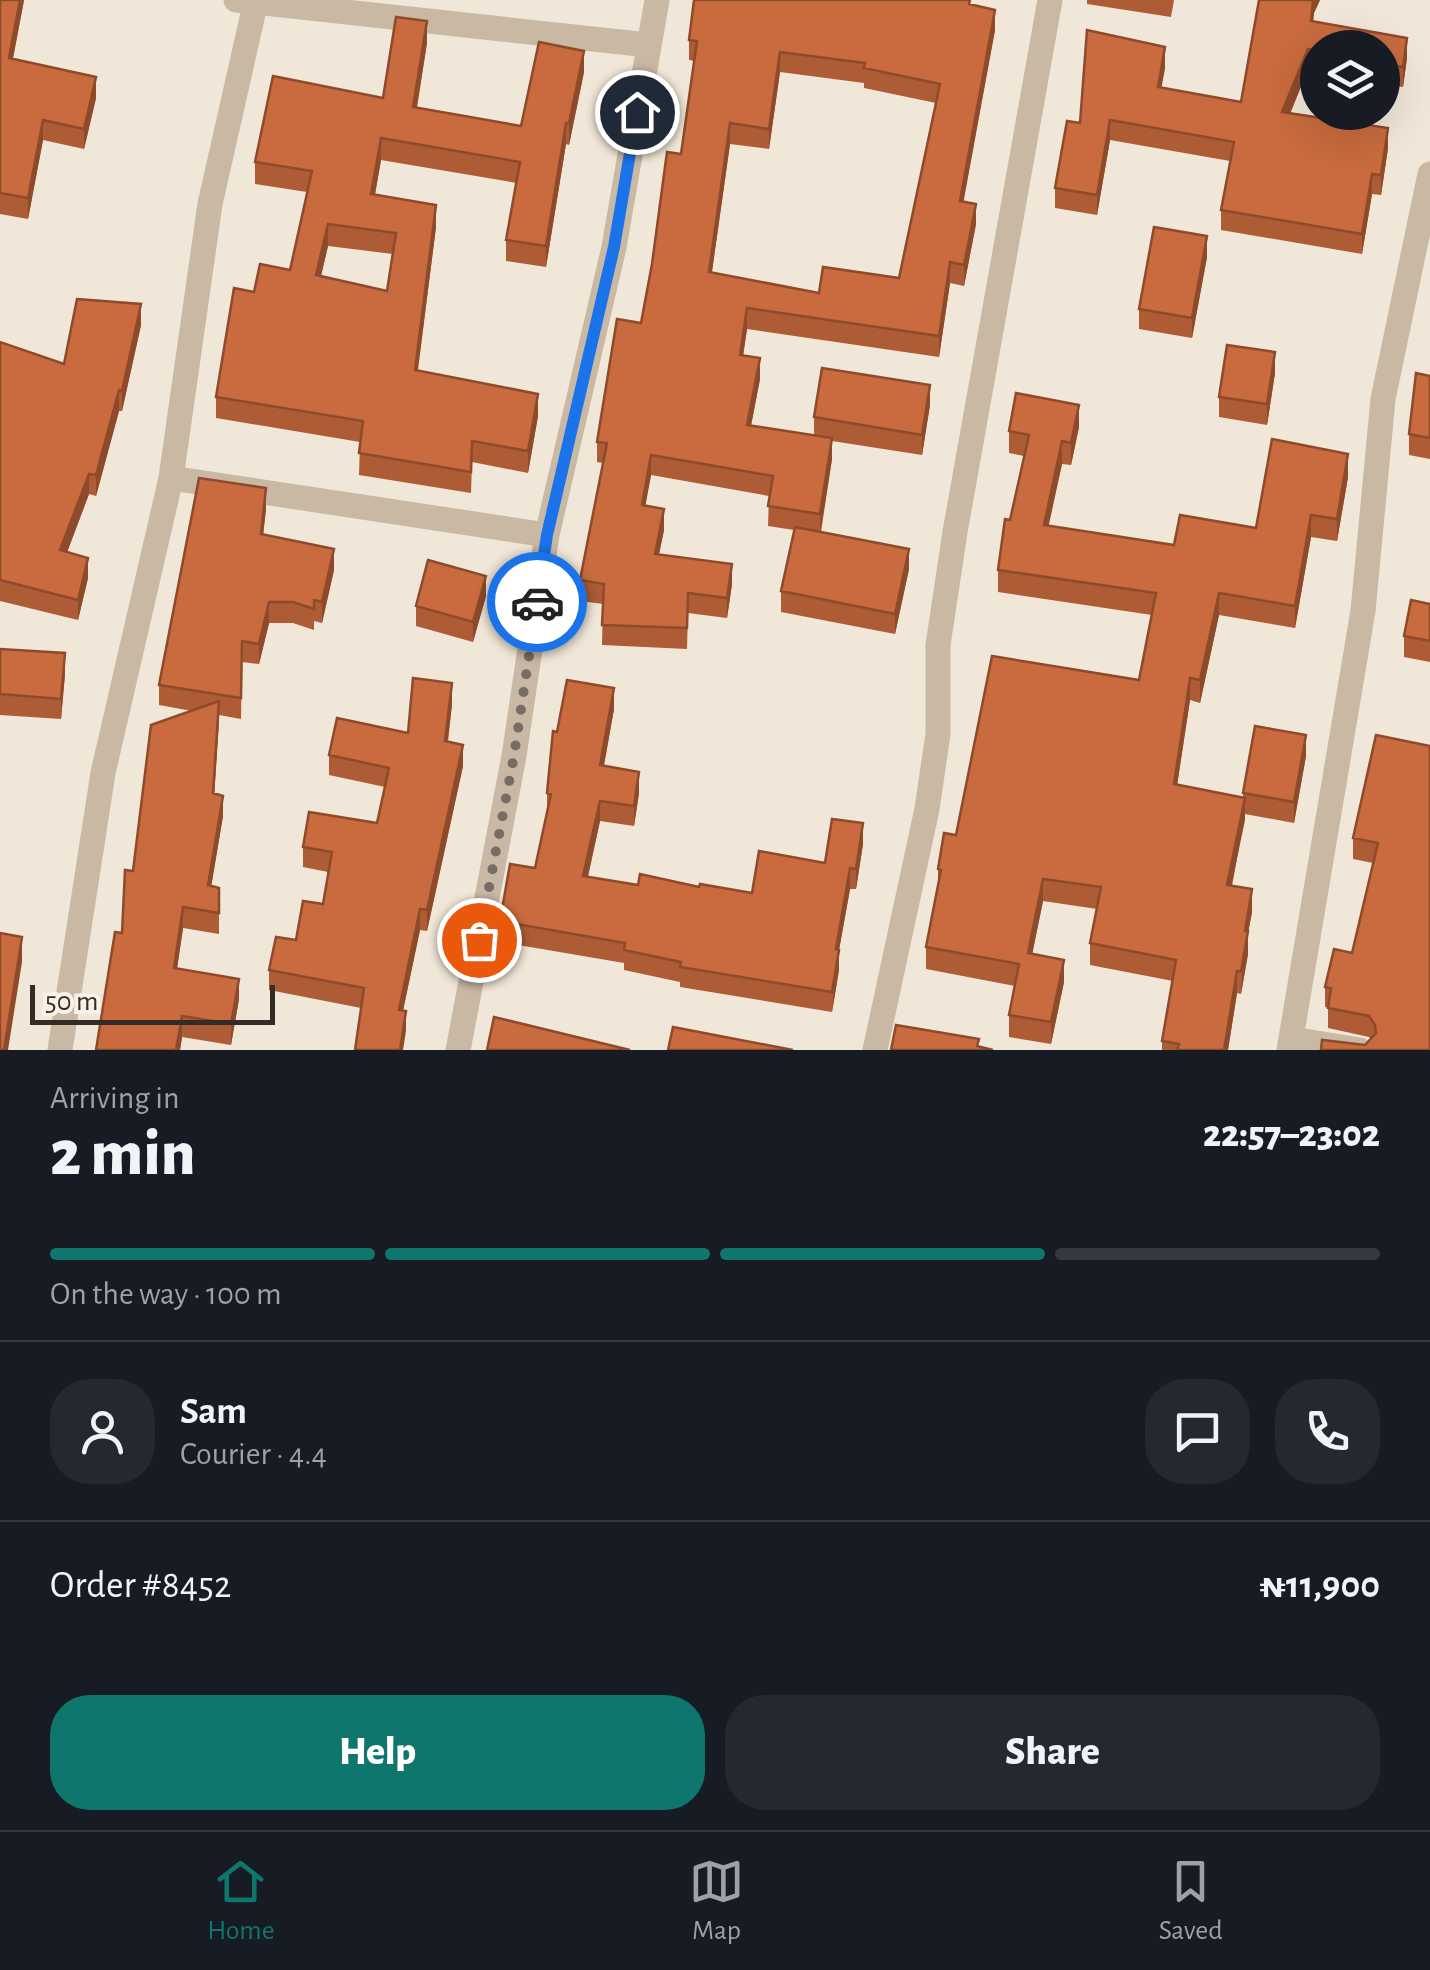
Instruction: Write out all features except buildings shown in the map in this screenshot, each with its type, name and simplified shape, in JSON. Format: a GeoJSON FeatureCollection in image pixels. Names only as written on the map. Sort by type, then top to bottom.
{"type":"FeatureCollection","features":[{"type":"Feature","properties":{"kind":"street"},"geometry":{"type":"LineString","coordinates":[[458,1050],[514,756],[547,535],[614,247],[657,0]]}},
{"type":"Feature","properties":{"kind":"street"},"geometry":{"type":"LineString","coordinates":[[875,1050],[927,809],[938,734],[938,645],[949,570],[1050,0]]}},
{"type":"Feature","properties":{"kind":"street"},"geometry":{"type":"LineString","coordinates":[[60,1050],[102,773],[171,478],[210,204],[246,2],[648,46]]}},
{"type":"Feature","properties":{"kind":"street"},"geometry":{"type":"LineString","coordinates":[[1360,1050],[1290,1045],[1363,611],[1382,398],[1430,174]]}},
{"type":"Feature","properties":{"kind":"street"},"geometry":{"type":"LineString","coordinates":[[171,478],[547,535]]}},
{"type":"Feature","properties":{"kind":"way so far"},"geometry":{"type":"LineString","coordinates":[[479,940],[514,756],[537,602]]}},
{"type":"Feature","properties":{"kind":"route"},"geometry":{"type":"LineString","coordinates":[[537,602],[547,535],[614,247],[637,112]]}}]}
